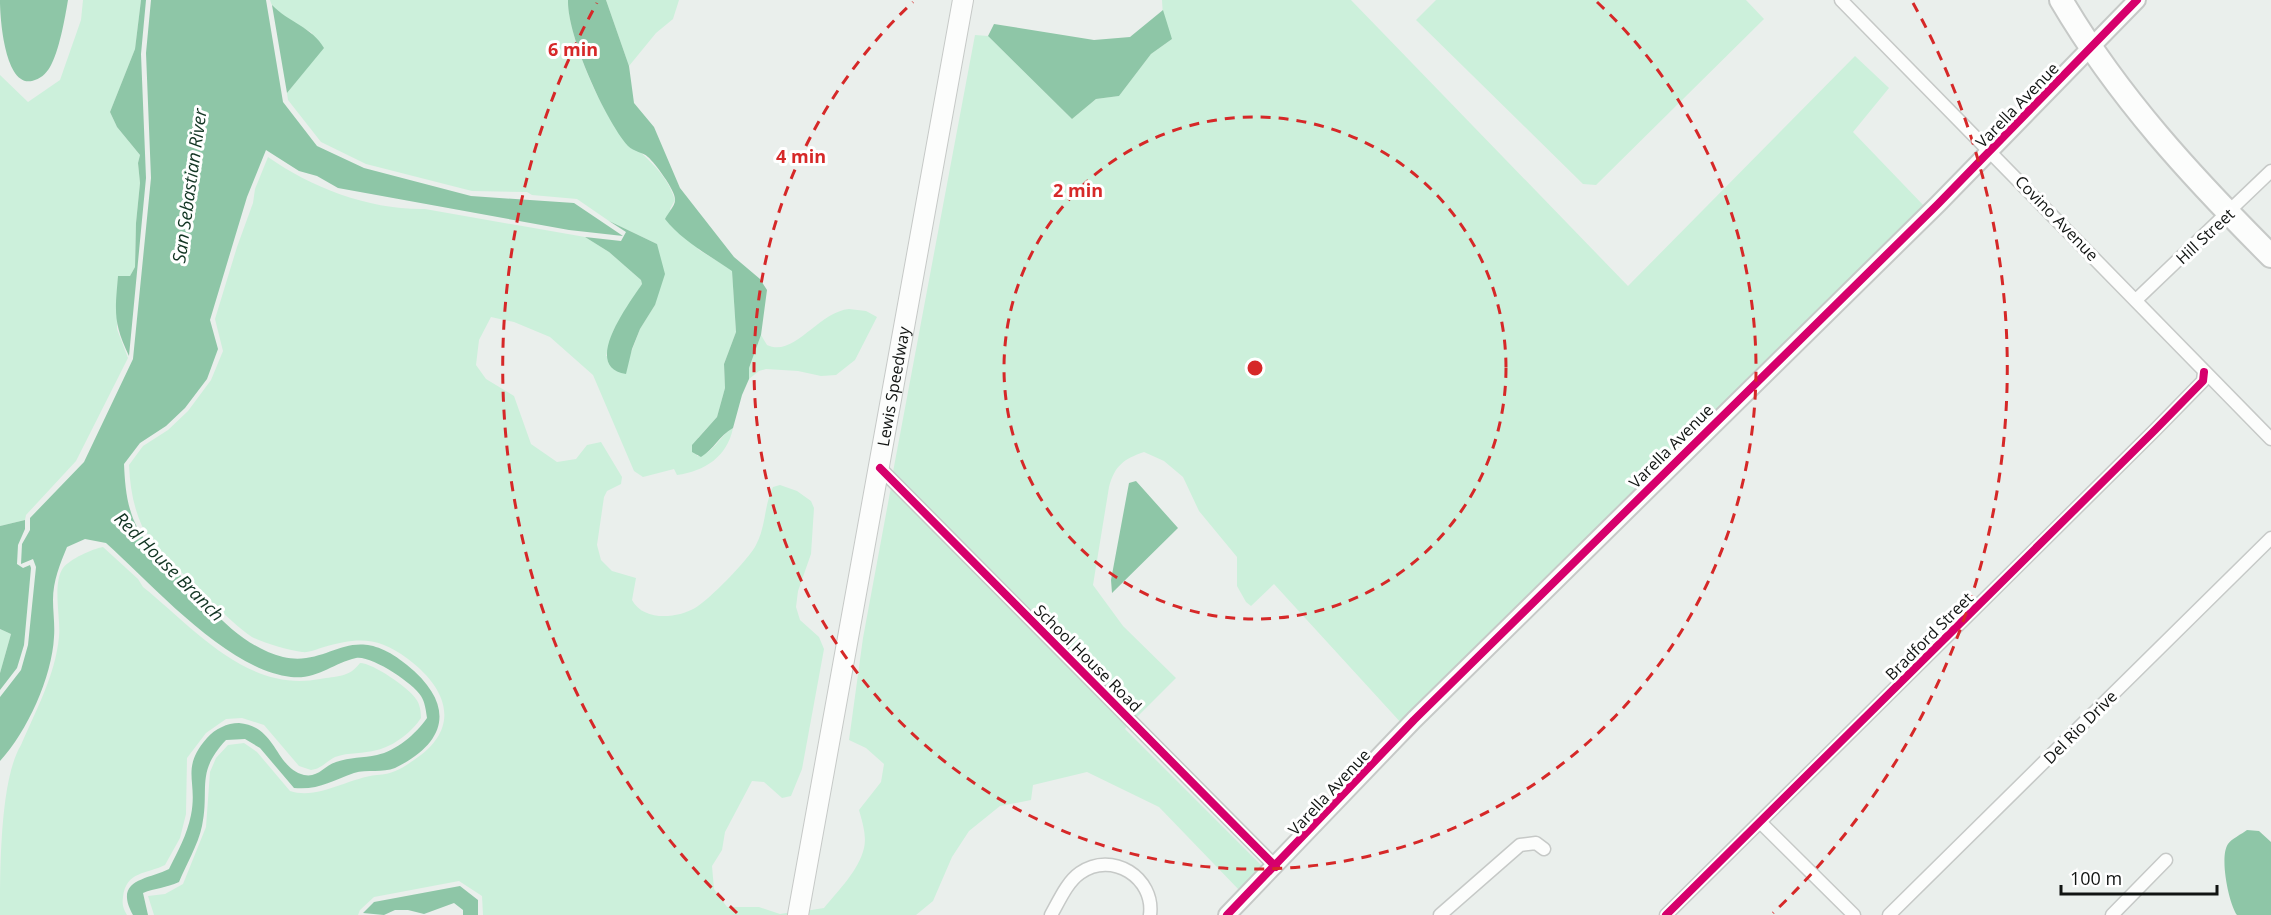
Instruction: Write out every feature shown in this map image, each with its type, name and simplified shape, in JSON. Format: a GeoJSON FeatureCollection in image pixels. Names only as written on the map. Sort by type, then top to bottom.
{"type":"FeatureCollection","features":[{"type":"Feature","properties":{"kind":"highway"},"geometry":{"type":"LineString","coordinates":[[2061,0],[2090,48],[2151,130],[2271,256]]}},
{"type":"Feature","properties":{"kind":"main road","name":"Lewis Speedway"},"geometry":{"type":"LineString","coordinates":[[798,915],[963,0]]}},
{"type":"Feature","properties":{"kind":"street","name":"Covino Avenue"},"geometry":{"type":"LineString","coordinates":[[1840,0],[2271,439]]}},
{"type":"Feature","properties":{"kind":"street","name":"Varella Avenue"},"geometry":{"type":"LineString","coordinates":[[1227,915],[1276,867],[1414,720],[1990,151],[2137,0]]}},
{"type":"Feature","properties":{"kind":"street","name":"Hill Street"},"geometry":{"type":"LineString","coordinates":[[2136,300],[2229,214],[2271,171]]}},
{"type":"Feature","properties":{"kind":"street","name":"Bradford Street"},"geometry":{"type":"LineString","coordinates":[[1666,915],[2156,430],[2203,381],[2204,372]]}},
{"type":"Feature","properties":{"kind":"street","name":"School House Road"},"geometry":{"type":"LineString","coordinates":[[880,468],[1276,867]]}},
{"type":"Feature","properties":{"kind":"street","name":"Del Rio Drive"},"geometry":{"type":"LineString","coordinates":[[1889,915],[2271,538]]}},
{"type":"Feature","properties":{"kind":"street"},"geometry":{"type":"LineString","coordinates":[[1760,822],[1854,915]]}},
{"type":"Feature","properties":{"kind":"street"},"geometry":{"type":"LineString","coordinates":[[1440,915],[1520,844],[1536,843],[1544,849]]}},
{"type":"Feature","properties":{"kind":"street"},"geometry":{"type":"LineString","coordinates":[[2112,915],[2166,860]]}},
{"type":"Feature","properties":{"kind":"street"},"geometry":{"type":"LineString","coordinates":[[1051,915],[1073,879],[1081,872],[1091,867],[1111,864],[1122,867],[1141,880],[1150,898],[1150,915]]}},
{"type":"Feature","properties":{"kind":"shaded area"},"geometry":{"type":"Polygon","coordinates":[[[83,0],[141,0],[135,49],[110,112],[117,127],[140,155],[135,267],[130,276],[118,276],[117,329],[128,358],[76,461],[26,515],[25,520],[0,526],[0,75],[28,102],[60,80],[81,20],[83,0]]]}},
{"type":"Feature","properties":{"kind":"shaded area"},"geometry":{"type":"Polygon","coordinates":[[[270,0],[568,0],[577,44],[597,96],[605,110],[628,141],[664,177],[675,200],[670,209],[699,250],[732,270],[736,332],[724,364],[725,388],[717,417],[698,438],[697,456],[707,453],[733,428],[726,447],[720,455],[697,470],[677,475],[674,469],[643,477],[634,471],[593,375],[550,337],[514,322],[491,317],[479,340],[476,365],[486,379],[514,396],[531,444],[557,462],[576,459],[587,445],[601,442],[622,477],[621,484],[607,491],[604,497],[597,545],[601,560],[612,571],[636,578],[632,600],[644,612],[670,616],[687,612],[701,604],[718,589],[756,545],[762,531],[773,487],[780,485],[797,491],[811,501],[814,508],[811,554],[798,591],[796,607],[800,620],[819,637],[824,649],[802,769],[791,796],[782,798],[764,782],[752,781],[725,832],[722,850],[712,866],[714,889],[727,907],[759,907],[780,914],[793,912],[793,915],[483,915],[482,896],[459,881],[374,897],[360,910],[358,915],[154,915],[148,896],[165,894],[183,884],[206,827],[210,772],[216,758],[228,745],[244,743],[257,752],[290,791],[311,793],[366,777],[388,774],[401,768],[429,748],[439,736],[444,723],[444,710],[433,684],[408,659],[387,646],[358,641],[302,652],[265,642],[245,632],[213,604],[160,550],[142,526],[136,511],[129,465],[143,446],[168,430],[188,411],[211,380],[223,351],[215,319],[253,203],[255,189],[268,157],[303,178],[342,195],[363,201],[383,206],[425,209],[585,237],[609,252],[641,280],[642,284],[613,331],[606,356],[629,358],[640,329],[655,305],[657,244],[609,221],[577,199],[532,195],[527,192],[472,191],[366,164],[321,142],[288,100],[287,93],[316,57],[312,33],[282,16],[272,6],[270,0]]]}},
{"type":"Feature","properties":{"kind":"shaded area"},"geometry":{"type":"Polygon","coordinates":[[[606,0],[679,0],[673,19],[656,33],[629,66],[606,0]]]}},
{"type":"Feature","properties":{"kind":"shaded area"},"geometry":{"type":"Polygon","coordinates":[[[1162,0],[1351,0],[1628,286],[1855,56],[1889,88],[1853,132],[1926,208],[1403,725],[1274,584],[1251,606],[1246,602],[1237,586],[1237,557],[1199,511],[1183,477],[1164,461],[1144,452],[1126,460],[1117,468],[1109,487],[1093,585],[1123,626],[1176,678],[1136,718],[893,472],[975,35],[988,36],[1072,119],[1096,99],[1119,96],[1151,54],[1172,39],[1163,17],[1162,0]]]}},
{"type":"Feature","properties":{"kind":"shaded area"},"geometry":{"type":"Polygon","coordinates":[[[1436,0],[1746,0],[1764,19],[1596,185],[1583,184],[1416,20],[1436,0]]]}},
{"type":"Feature","properties":{"kind":"shaded area"},"geometry":{"type":"Polygon","coordinates":[[[849,309],[866,311],[877,317],[855,360],[836,375],[821,376],[798,371],[766,369],[759,371],[749,379],[749,368],[761,335],[767,345],[777,347],[787,345],[827,318],[849,309]]]}},
{"type":"Feature","properties":{"kind":"shaded area"},"geometry":{"type":"Polygon","coordinates":[[[891,487],[1127,726],[1125,729],[1265,869],[1241,892],[1159,807],[1087,772],[1033,785],[1031,800],[1000,806],[969,831],[952,857],[933,901],[916,915],[804,915],[805,911],[824,908],[858,864],[865,839],[859,810],[881,782],[884,764],[866,748],[849,740],[863,638],[891,487]]]}},
{"type":"Feature","properties":{"kind":"shaded area"},"geometry":{"type":"Polygon","coordinates":[[[103,547],[138,579],[143,587],[202,638],[245,667],[269,676],[294,681],[342,676],[360,663],[366,664],[390,677],[412,694],[418,703],[421,718],[408,733],[390,745],[372,751],[335,757],[321,767],[311,770],[299,766],[264,725],[242,718],[226,719],[206,733],[187,758],[186,814],[180,838],[165,865],[138,875],[128,882],[123,900],[127,915],[0,915],[0,874],[5,802],[14,760],[44,692],[57,651],[59,630],[57,592],[60,575],[63,568],[71,561],[87,552],[103,547]]]}},
{"type":"Feature","properties":{"kind":"shaded area"},"geometry":{"type":"Polygon","coordinates":[[[0,629],[11,634],[0,673],[0,629]]]}},
{"type":"Feature","properties":{"kind":"water"},"geometry":{"type":"Polygon","coordinates":[[[0,0],[68,0],[53,61],[47,72],[38,79],[23,80],[16,74],[10,63],[3,36],[0,0]]]}},
{"type":"Feature","properties":{"kind":"water"},"geometry":{"type":"Polygon","coordinates":[[[141,0],[146,0],[141,54],[146,178],[129,356],[116,317],[116,299],[118,276],[130,276],[135,267],[140,155],[117,127],[110,112],[135,49],[141,0]]]}},
{"type":"Feature","properties":{"kind":"water"},"geometry":{"type":"Polygon","coordinates":[[[151,0],[266,0],[283,102],[317,146],[364,168],[471,196],[574,203],[623,236],[569,230],[338,188],[317,176],[299,171],[266,150],[247,197],[210,320],[218,349],[207,379],[185,408],[166,426],[140,443],[124,464],[131,514],[148,543],[206,605],[249,642],[283,657],[300,659],[356,645],[370,645],[387,652],[407,665],[433,693],[438,707],[439,721],[435,734],[427,746],[395,768],[354,773],[311,788],[294,788],[260,748],[245,739],[226,740],[210,762],[205,781],[202,826],[195,848],[179,882],[143,893],[148,915],[133,915],[127,894],[130,888],[143,879],[169,869],[182,843],[193,803],[194,758],[207,738],[217,729],[235,723],[252,726],[269,739],[294,771],[304,775],[313,775],[336,762],[377,755],[391,750],[411,736],[427,718],[421,696],[410,684],[381,665],[363,658],[356,658],[317,674],[300,677],[267,671],[242,659],[192,623],[106,543],[85,539],[67,547],[62,560],[53,593],[54,637],[49,669],[28,720],[20,735],[0,761],[0,697],[21,670],[28,645],[36,567],[33,559],[21,564],[22,544],[30,530],[30,518],[84,462],[133,359],[151,178],[146,53],[151,0]]]}},
{"type":"Feature","properties":{"kind":"water"},"geometry":{"type":"Polygon","coordinates":[[[568,0],[606,0],[629,66],[634,103],[654,127],[680,188],[734,257],[760,279],[767,290],[761,335],[749,368],[749,379],[733,428],[701,457],[692,452],[692,445],[717,417],[725,388],[724,364],[736,332],[732,271],[688,241],[665,219],[675,201],[672,189],[648,157],[628,146],[608,116],[580,54],[569,15],[568,0]]]}},
{"type":"Feature","properties":{"kind":"water"},"geometry":{"type":"Polygon","coordinates":[[[272,5],[313,35],[324,48],[287,93],[272,5]]]}},
{"type":"Feature","properties":{"kind":"water"},"geometry":{"type":"Polygon","coordinates":[[[1163,10],[1172,39],[1151,54],[1119,96],[1096,99],[1072,119],[988,36],[994,24],[1094,40],[1130,37],[1163,10]]]}},
{"type":"Feature","properties":{"kind":"water"},"geometry":{"type":"Polygon","coordinates":[[[609,221],[657,244],[665,274],[655,305],[640,329],[632,349],[626,374],[613,369],[608,360],[608,348],[619,320],[642,284],[641,280],[609,252],[585,237],[621,241],[626,232],[609,221]]]}},
{"type":"Feature","properties":{"kind":"water"},"geometry":{"type":"Polygon","coordinates":[[[1136,481],[1178,528],[1112,593],[1111,580],[1129,483],[1136,481]]]}},
{"type":"Feature","properties":{"kind":"water"},"geometry":{"type":"Polygon","coordinates":[[[25,520],[25,529],[18,545],[17,564],[23,568],[30,565],[31,568],[24,645],[17,668],[0,690],[0,673],[11,634],[0,629],[0,526],[25,520]]]}},
{"type":"Feature","properties":{"kind":"water"},"geometry":{"type":"Polygon","coordinates":[[[2247,830],[2259,831],[2271,842],[2271,915],[2237,915],[2231,901],[2226,880],[2225,850],[2229,842],[2247,830]]]}},
{"type":"Feature","properties":{"kind":"water"},"geometry":{"type":"Polygon","coordinates":[[[460,886],[478,900],[478,915],[463,915],[463,910],[454,903],[424,914],[408,910],[395,910],[384,915],[363,913],[374,902],[460,886]]]}},
{"type":"Feature","properties":{"kind":"cycle path"},"geometry":{"type":"LineString","coordinates":[[1227,915],[1414,720],[1938,204],[2137,0]]}},
{"type":"Feature","properties":{"kind":"cycle path"},"geometry":{"type":"LineString","coordinates":[[1666,915],[2155,430],[2203,381],[2204,372]]}},
{"type":"Feature","properties":{"kind":"cycle path"},"geometry":{"type":"LineString","coordinates":[[880,468],[1276,867]]}},
{"type":"Feature","properties":{"kind":"water label","name":"San Sebastian River"},"geometry":{"type":"Point","coordinates":[190,186]}},
{"type":"Feature","properties":{"kind":"water label","name":"Red House Branch"},"geometry":{"type":"Point","coordinates":[169,567]}}]}
